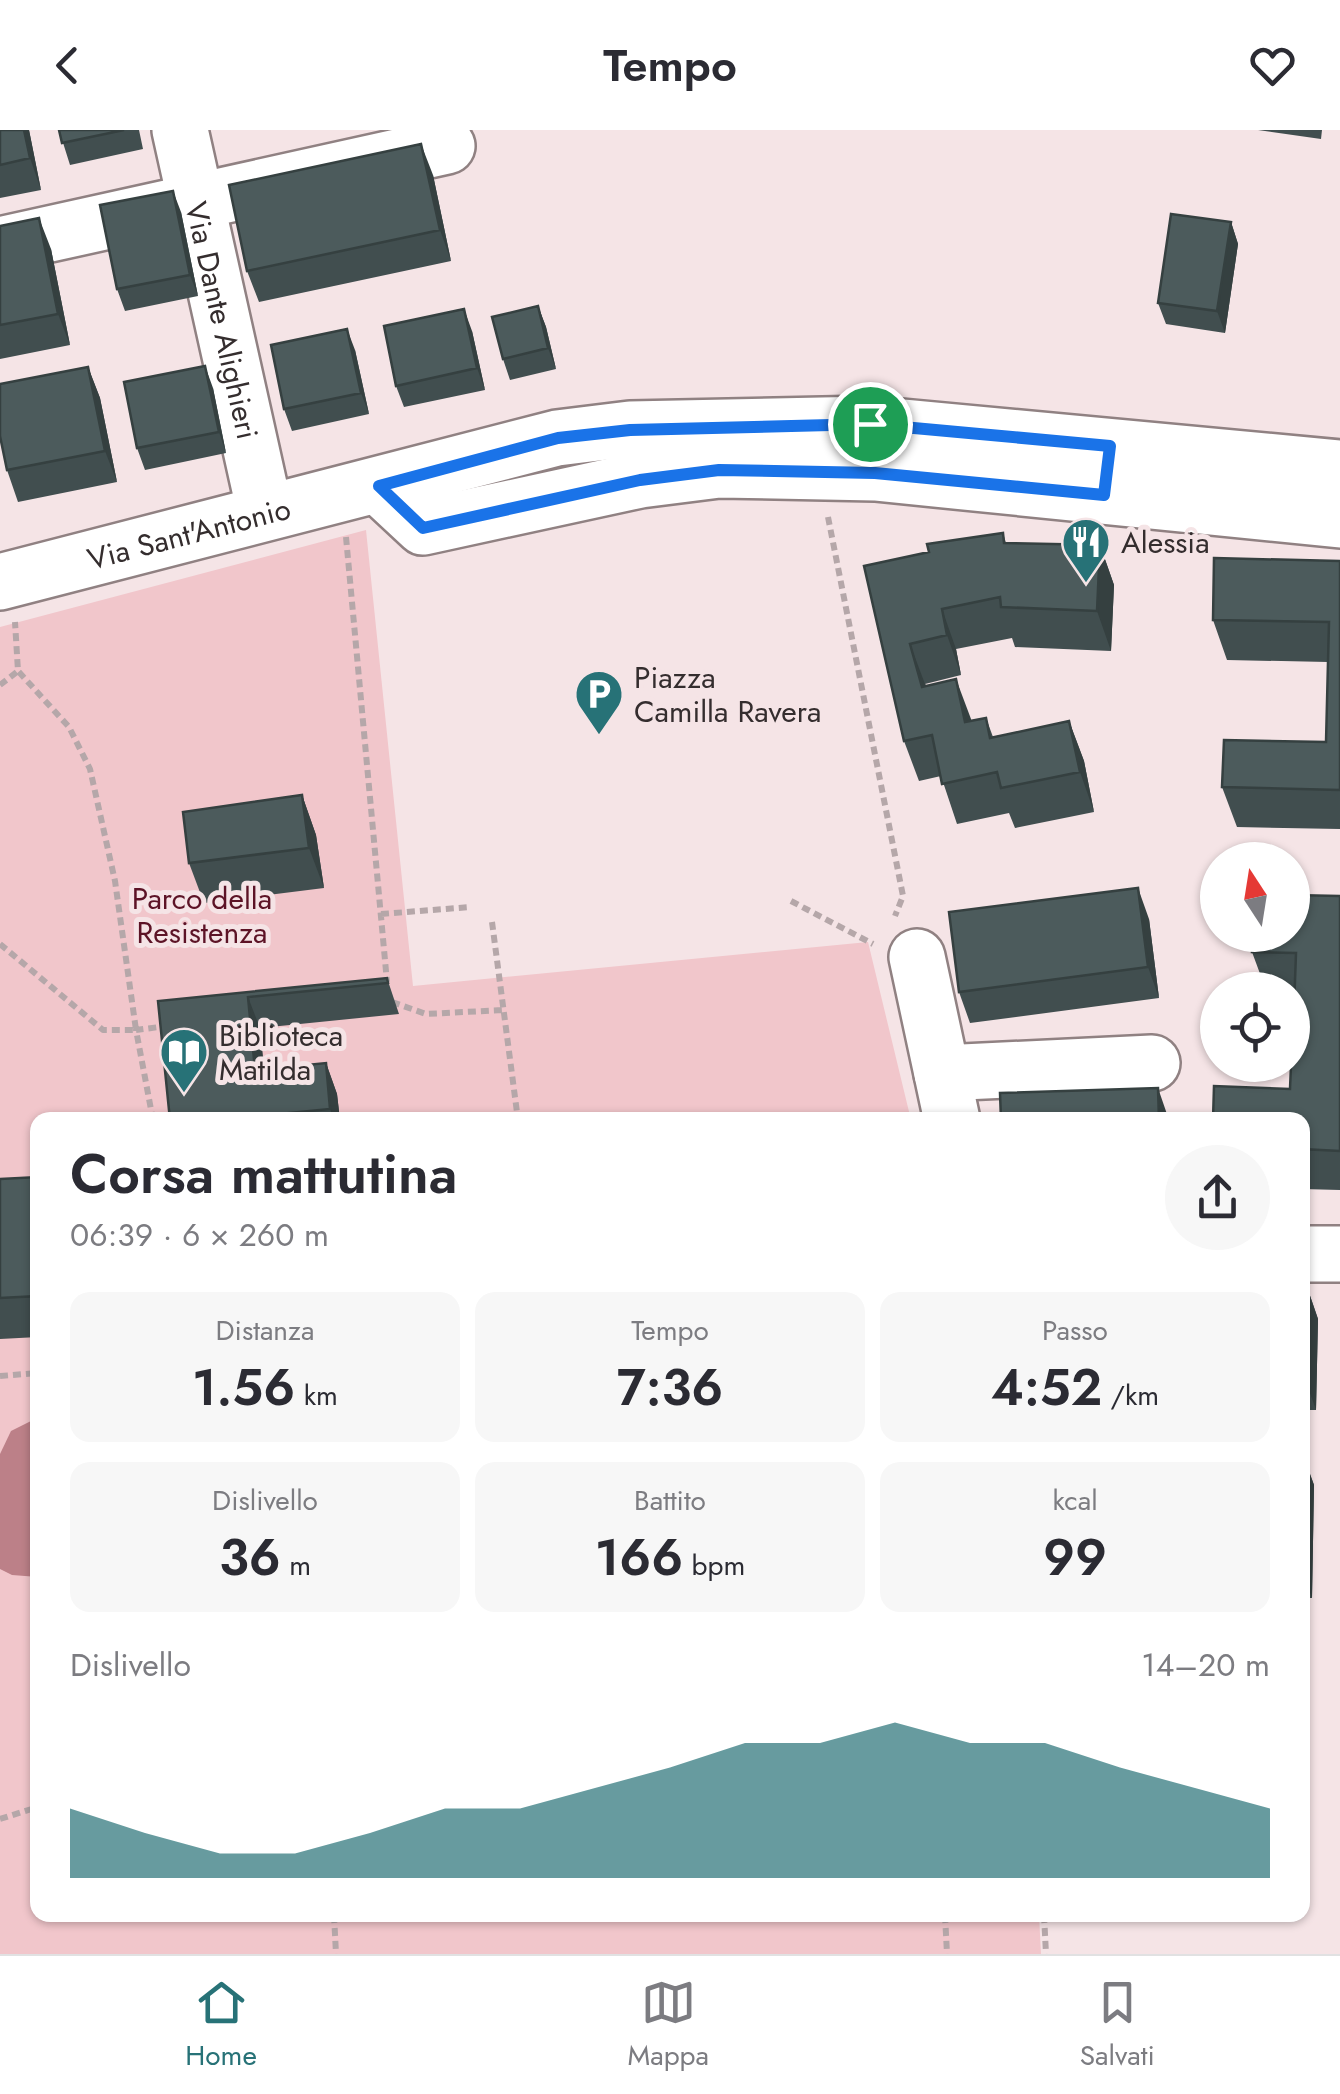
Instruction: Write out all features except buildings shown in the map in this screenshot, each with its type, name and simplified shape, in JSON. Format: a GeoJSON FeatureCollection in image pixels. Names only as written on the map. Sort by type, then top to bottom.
{"type":"FeatureCollection","features":[{"type":"Feature","properties":{"kind":"street","name":"Via Dante Alighieri"},"geometry":{"type":"LineString","coordinates":[[180,130],[265,512]]}},
{"type":"Feature","properties":{"kind":"street"},"geometry":{"type":"LineString","coordinates":[[0,245],[447,146]]}},
{"type":"Feature","properties":{"kind":"street","name":"Via Sant'Antonio"},"geometry":{"type":"LineString","coordinates":[[7,597],[265,512],[362,506],[558,438],[630,430],[870,424],[1340,520]]}},
{"type":"Feature","properties":{"kind":"street"},"geometry":{"type":"LineString","coordinates":[[558,438],[640,480]]}},
{"type":"Feature","properties":{"kind":"street","name":"Via Sant'Antonio"},"geometry":{"type":"LineString","coordinates":[[362,506],[423,528],[640,480],[719,470],[875,473],[1340,468]]}},
{"type":"Feature","properties":{"kind":"street"},"geometry":{"type":"LineString","coordinates":[[891,943],[947,1096],[1152,1063]]}},
{"type":"Feature","properties":{"kind":"street"},"geometry":{"type":"LineString","coordinates":[[1310,1254],[1340,1254]]}},
{"type":"Feature","properties":{"kind":"path"},"geometry":{"type":"LineString","coordinates":[[791,901],[891,943],[903,896],[820,472]]}},
{"type":"Feature","properties":{"kind":"path"},"geometry":{"type":"LineString","coordinates":[[362,506],[388,997],[397,1007],[426,1014],[504,1010]]}},
{"type":"Feature","properties":{"kind":"path"},"geometry":{"type":"LineString","coordinates":[[7,597],[18,671],[69,726],[90,769],[106,828],[151,1112]]}},
{"type":"Feature","properties":{"kind":"path"},"geometry":{"type":"LineString","coordinates":[[0,685],[18,671]]}},
{"type":"Feature","properties":{"kind":"path"},"geometry":{"type":"LineString","coordinates":[[381,914],[471,907]]}},
{"type":"Feature","properties":{"kind":"path"},"geometry":{"type":"LineString","coordinates":[[492,922],[517,1112]]}},
{"type":"Feature","properties":{"kind":"path"},"geometry":{"type":"LineString","coordinates":[[0,944],[103,1030],[175,1025]]}},
{"type":"Feature","properties":{"kind":"path"},"geometry":{"type":"LineString","coordinates":[[0,1376],[30,1374]]}},
{"type":"Feature","properties":{"kind":"path"},"geometry":{"type":"LineString","coordinates":[[0,1819],[30,1809]]}},
{"type":"Feature","properties":{"kind":"path"},"geometry":{"type":"LineString","coordinates":[[334,1922],[336,1954]]}},
{"type":"Feature","properties":{"kind":"path"},"geometry":{"type":"LineString","coordinates":[[945,1922],[947,1954]]}},
{"type":"Feature","properties":{"kind":"path"},"geometry":{"type":"LineString","coordinates":[[1044,1922],[1046,1954]]}},
{"type":"Feature","properties":{"kind":"green space","name":"Parco della Resistenza"},"geometry":{"type":"Polygon","coordinates":[[[366,530],[413,986],[868,942],[909,1112],[30,1112],[30,1922],[1039,1922],[1041,1954],[0,1954],[0,627],[366,530]]]}},
{"type":"Feature","properties":{"kind":"shaded area"},"geometry":{"type":"Polygon","coordinates":[[[30,1422],[30,1576],[0,1569],[0,1454],[11,1431],[30,1422]]]}},
{"type":"Feature","properties":{"kind":"place","name":"Alessia"},"geometry":{"type":"Point","coordinates":[1086,584]}},
{"type":"Feature","properties":{"kind":"place","name":"Piazza Camilla Ravera"},"geometry":{"type":"Point","coordinates":[599,736]}},
{"type":"Feature","properties":{"kind":"place","name":"Biblioteca Matilda"},"geometry":{"type":"Point","coordinates":[184,1094]}},
{"type":"Feature","properties":{"kind":"route"},"geometry":{"type":"LineString","coordinates":[[870,424],[1110,446],[1104,495],[875,473],[719,470],[640,480],[423,528],[379,486],[558,438],[630,430],[870,424]]}}]}
